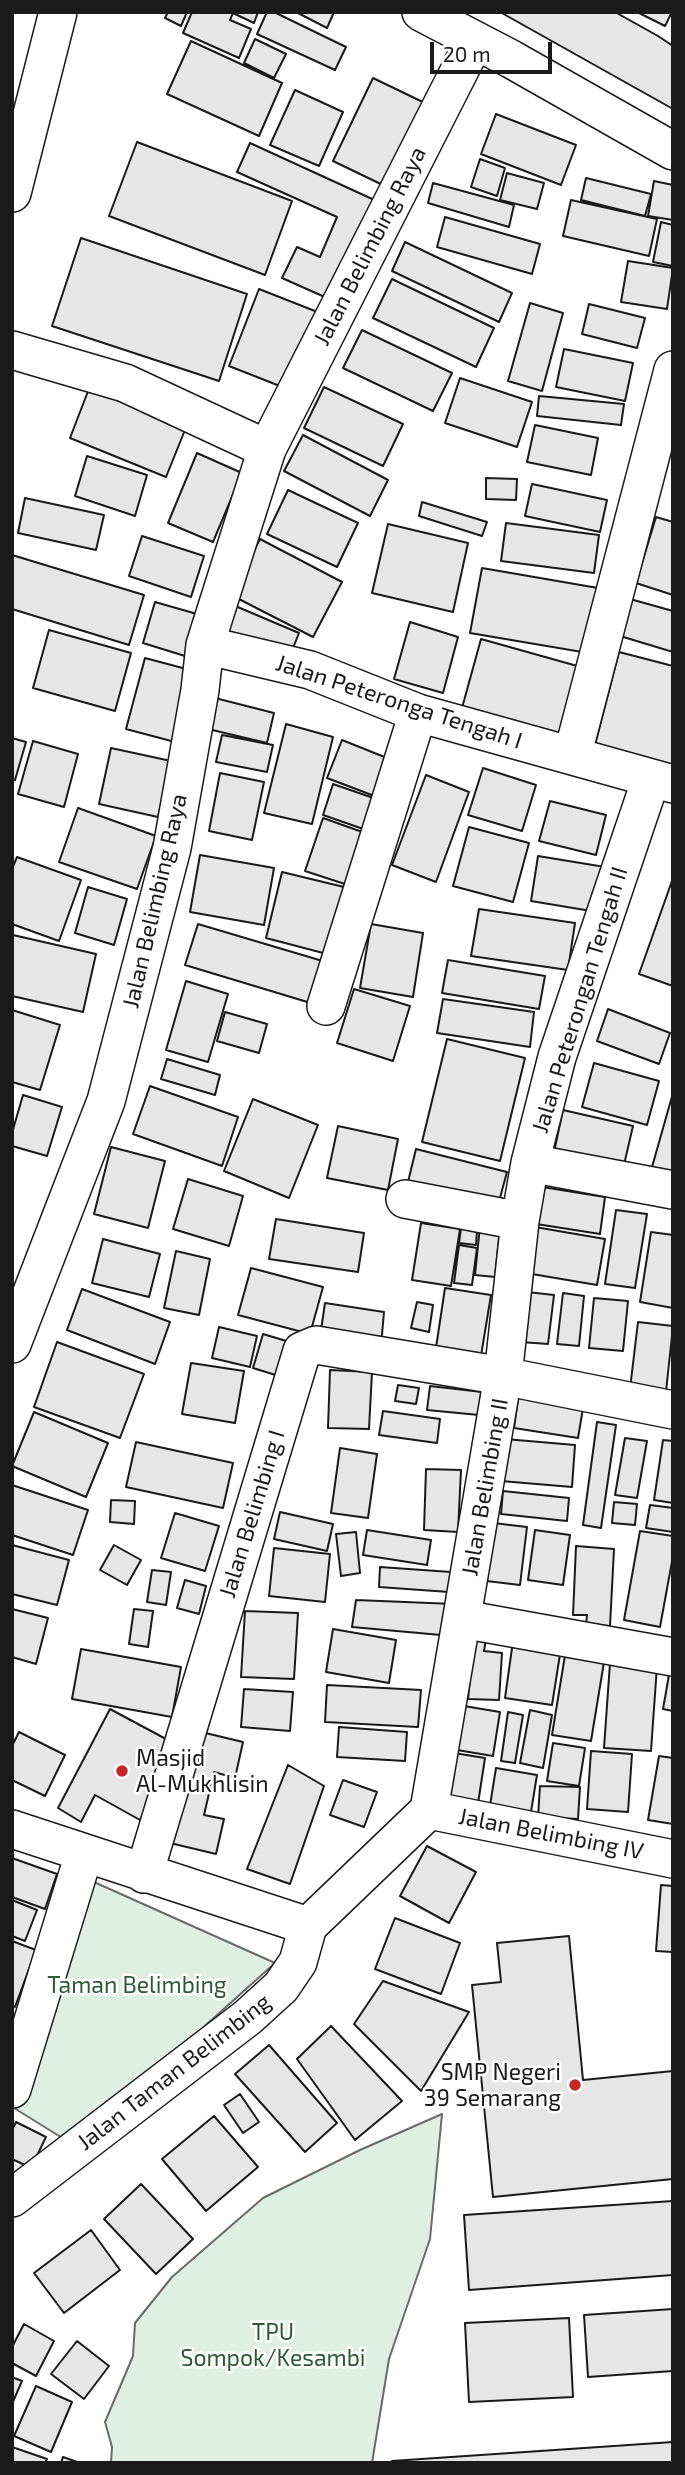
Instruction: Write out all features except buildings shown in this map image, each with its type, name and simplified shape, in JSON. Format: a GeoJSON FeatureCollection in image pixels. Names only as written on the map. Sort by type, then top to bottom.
{"type":"FeatureCollection","features":[{"type":"Feature","properties":{"kind":"street"},"geometry":{"type":"LineString","coordinates":[[12,193],[58,12]]}},
{"type":"Feature","properties":{"kind":"street"},"geometry":{"type":"LineString","coordinates":[[421,12],[511,59],[673,151]]}},
{"type":"Feature","properties":{"kind":"street","name":"Jalan Belimbing Raya"},"geometry":{"type":"LineString","coordinates":[[12,1345],[106,1101],[172,848],[200,690],[205,645],[267,449],[474,42]]}},
{"type":"Feature","properties":{"kind":"street"},"geometry":{"type":"LineString","coordinates":[[12,350],[125,383],[267,449]]}},
{"type":"Feature","properties":{"kind":"street"},"geometry":{"type":"LineString","coordinates":[[569,755],[575,745],[673,370]]}},
{"type":"Feature","properties":{"kind":"street","name":"Jalan Peteronga Tengah I"},"geometry":{"type":"LineString","coordinates":[[205,645],[310,670],[418,713],[662,781]]}},
{"type":"Feature","properties":{"kind":"street"},"geometry":{"type":"LineString","coordinates":[[326,1006],[418,713]]}},
{"type":"Feature","properties":{"kind":"street","name":"Jalan Peterongan Tengah II"},"geometry":{"type":"LineString","coordinates":[[662,781],[557,1057],[530,1163],[673,1190]]}},
{"type":"Feature","properties":{"kind":"street","name":"Jalan Belimbing II"},"geometry":{"type":"LineString","coordinates":[[429,1810],[503,1376],[520,1221],[530,1163]]}},
{"type":"Feature","properties":{"kind":"street"},"geometry":{"type":"LineString","coordinates":[[405,1199],[520,1221]]}},
{"type":"Feature","properties":{"kind":"street","name":"Jalan Belimbing I"},"geometry":{"type":"LineString","coordinates":[[144,1874],[302,1351],[316,1345],[503,1376],[673,1410]]}},
{"type":"Feature","properties":{"kind":"street"},"geometry":{"type":"LineString","coordinates":[[463,1619],[673,1657]]}},
{"type":"Feature","properties":{"kind":"street"},"geometry":{"type":"LineString","coordinates":[[12,1829],[308,1926],[429,1810]]}},
{"type":"Feature","properties":{"kind":"street","name":"Jalan Belimbing IV"},"geometry":{"type":"LineString","coordinates":[[429,1810],[673,1859]]}},
{"type":"Feature","properties":{"kind":"street"},"geometry":{"type":"LineString","coordinates":[[12,2089],[84,1854]]}},
{"type":"Feature","properties":{"kind":"street","name":"Jalan Taman Belimbing"},"geometry":{"type":"LineString","coordinates":[[12,2198],[248,2017],[281,1987],[298,1962],[308,1926]]}},
{"type":"Feature","properties":{"kind":"green space","name":"Taman Belimbing"},"geometry":{"type":"Polygon","coordinates":[[[94,1882],[275,1963],[158,2068],[64,2139],[14,2108],[94,1882]]]}},
{"type":"Feature","properties":{"kind":"green space","name":"TPU Sompok/Kesambi"},"geometry":{"type":"Polygon","coordinates":[[[442,2114],[430,2239],[389,2359],[372,2463],[111,2463],[112,2447],[105,2422],[133,2356],[135,2323],[172,2277],[263,2198],[360,2150],[442,2114]]]}},
{"type":"Feature","properties":{"kind":"place","name":"Masjid Al-Mukhlisin"},"geometry":{"type":"Point","coordinates":[122,1771]}},
{"type":"Feature","properties":{"kind":"place","name":"SMP Negeri 39 Semarang"},"geometry":{"type":"Point","coordinates":[575,2085]}}]}
